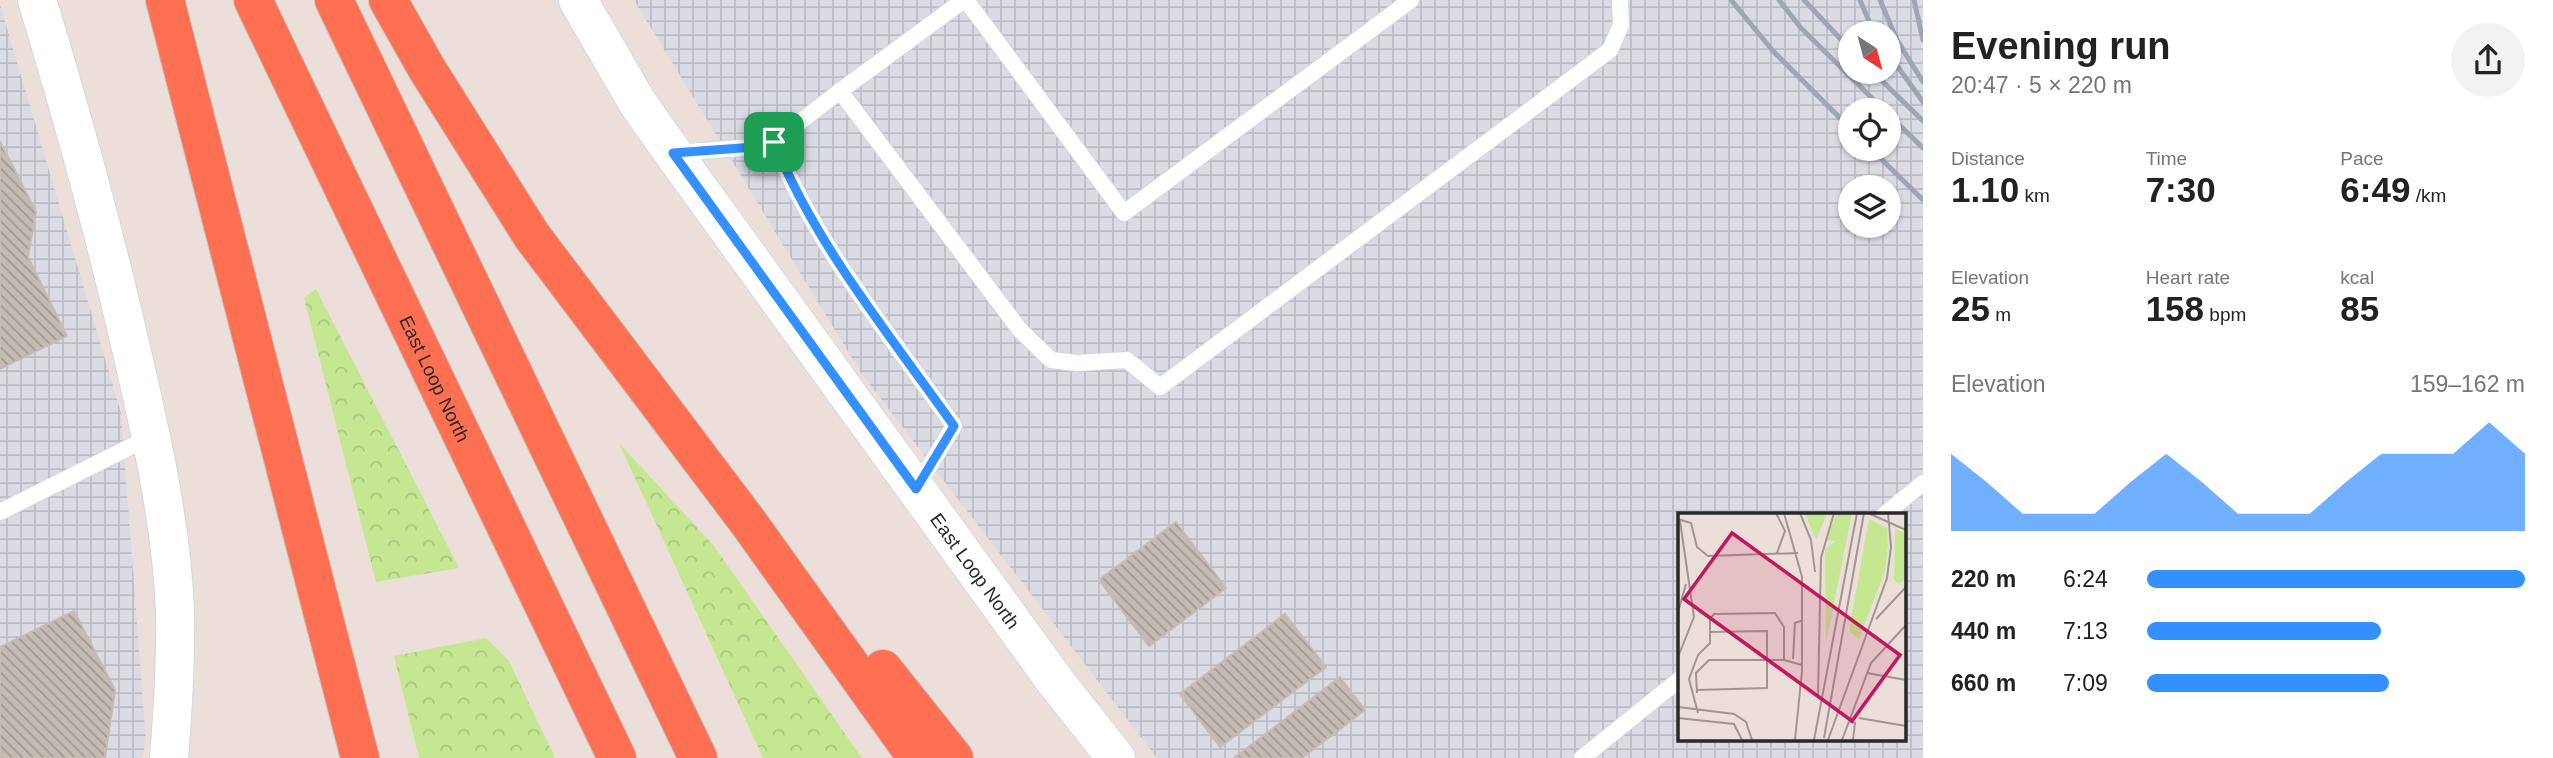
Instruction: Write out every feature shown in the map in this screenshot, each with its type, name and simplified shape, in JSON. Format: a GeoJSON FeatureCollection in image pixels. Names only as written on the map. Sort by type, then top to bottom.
{"type":"FeatureCollection","features":[{"type":"Feature","properties":{"kind":"highway"},"geometry":{"type":"LineString","coordinates":[[165,0],[360,758]]}},
{"type":"Feature","properties":{"kind":"highway","name":"East Loop North"},"geometry":{"type":"LineString","coordinates":[[253,0],[617,758]]}},
{"type":"Feature","properties":{"kind":"highway"},"geometry":{"type":"LineString","coordinates":[[334,0],[698,758]]}},
{"type":"Feature","properties":{"kind":"highway"},"geometry":{"type":"LineString","coordinates":[[388,0],[427,69],[532,236],[748,522],[917,758]]}},
{"type":"Feature","properties":{"kind":"highway"},"geometry":{"type":"LineString","coordinates":[[748,522],[784,544],[954,758]]}},
{"type":"Feature","properties":{"kind":"main road"},"geometry":{"type":"LineString","coordinates":[[37,0],[76,132],[119,294],[152,436],[168,537],[175,609],[174,699],[169,758]]}},
{"type":"Feature","properties":{"kind":"main road","name":"East Loop North"},"geometry":{"type":"LineString","coordinates":[[578,0],[638,102],[673,153],[1055,681],[1116,758]]}},
{"type":"Feature","properties":{"kind":"lane"},"geometry":{"type":"LineString","coordinates":[[673,153],[755,147],[774,142],[965,0],[1124,213],[1411,0]]}},
{"type":"Feature","properties":{"kind":"lane"},"geometry":{"type":"LineString","coordinates":[[840,91],[1020,330],[1051,360],[1077,363],[1127,359],[1160,387],[1610,50],[1621,25],[1620,0]]}},
{"type":"Feature","properties":{"kind":"lane"},"geometry":{"type":"LineString","coordinates":[[774,142],[819,235],[954,426],[916,489]]}},
{"type":"Feature","properties":{"kind":"lane"},"geometry":{"type":"LineString","coordinates":[[0,512],[152,436]]}},
{"type":"Feature","properties":{"kind":"lane"},"geometry":{"type":"LineString","coordinates":[[1887,513],[1923,484]]}},
{"type":"Feature","properties":{"kind":"lane"},"geometry":{"type":"LineString","coordinates":[[1582,758],[1678,681]]}},
{"type":"Feature","properties":{"kind":"shaded area"},"geometry":{"type":"Polygon","coordinates":[[[634,0],[1923,0],[1923,758],[1157,758],[861,373],[634,0]]]}},
{"type":"Feature","properties":{"kind":"shaded area"},"geometry":{"type":"Polygon","coordinates":[[[0,5],[121,413],[146,741],[142,758],[0,758],[0,5]]]}},
{"type":"Feature","properties":{"kind":"green space"},"geometry":{"type":"Polygon","coordinates":[[[316,289],[459,568],[376,582],[304,298],[316,289]]]}},
{"type":"Feature","properties":{"kind":"green space"},"geometry":{"type":"Polygon","coordinates":[[[619,443],[714,546],[862,758],[763,758],[619,443]]]}},
{"type":"Feature","properties":{"kind":"green space"},"geometry":{"type":"Polygon","coordinates":[[[486,638],[509,661],[555,758],[419,758],[394,656],[486,638]]]}},
{"type":"Feature","properties":{"kind":"building"},"geometry":{"type":"Polygon","coordinates":[[[0,141],[36,212],[28,257],[67,336],[0,369],[0,141]]]}},
{"type":"Feature","properties":{"kind":"building"},"geometry":{"type":"Polygon","coordinates":[[[1176,522],[1226,588],[1149,646],[1099,580],[1176,522]]]}},
{"type":"Feature","properties":{"kind":"building"},"geometry":{"type":"Polygon","coordinates":[[[74,611],[115,690],[105,758],[0,758],[0,647],[74,611]]]}},
{"type":"Feature","properties":{"kind":"building"},"geometry":{"type":"Polygon","coordinates":[[[1285,614],[1326,667],[1220,747],[1180,694],[1285,614]]]}},
{"type":"Feature","properties":{"kind":"building"},"geometry":{"type":"Polygon","coordinates":[[[1340,677],[1365,710],[1302,758],[1234,758],[1340,677]]]}},
{"type":"Feature","properties":{"kind":"railway"},"geometry":{"type":"LineString","coordinates":[[1731,0],[1773,51],[1838,116]]}},
{"type":"Feature","properties":{"kind":"railway"},"geometry":{"type":"LineString","coordinates":[[1779,0],[1801,28],[1872,98]]}},
{"type":"Feature","properties":{"kind":"railway"},"geometry":{"type":"LineString","coordinates":[[1804,0],[1838,36]]}},
{"type":"Feature","properties":{"kind":"railway"},"geometry":{"type":"LineString","coordinates":[[1860,0],[1869,21]]}},
{"type":"Feature","properties":{"kind":"railway"},"geometry":{"type":"LineString","coordinates":[[1880,0],[1897,40],[1923,82]]}},
{"type":"Feature","properties":{"kind":"railway"},"geometry":{"type":"LineString","coordinates":[[1914,0],[1923,40]]}},
{"type":"Feature","properties":{"kind":"railway"},"geometry":{"type":"LineString","coordinates":[[1901,71],[1923,102]]}},
{"type":"Feature","properties":{"kind":"railway"},"geometry":{"type":"LineString","coordinates":[[1885,84],[1923,121]]}},
{"type":"Feature","properties":{"kind":"railway"},"geometry":{"type":"LineString","coordinates":[[1901,127],[1923,148]]}},
{"type":"Feature","properties":{"kind":"railway"},"geometry":{"type":"LineString","coordinates":[[1883,161],[1923,200]]}},
{"type":"Feature","properties":{"kind":"route"},"geometry":{"type":"LineString","coordinates":[[774,142],[819,235],[954,426],[916,489],[673,153],[755,147],[774,142]]}}]}
